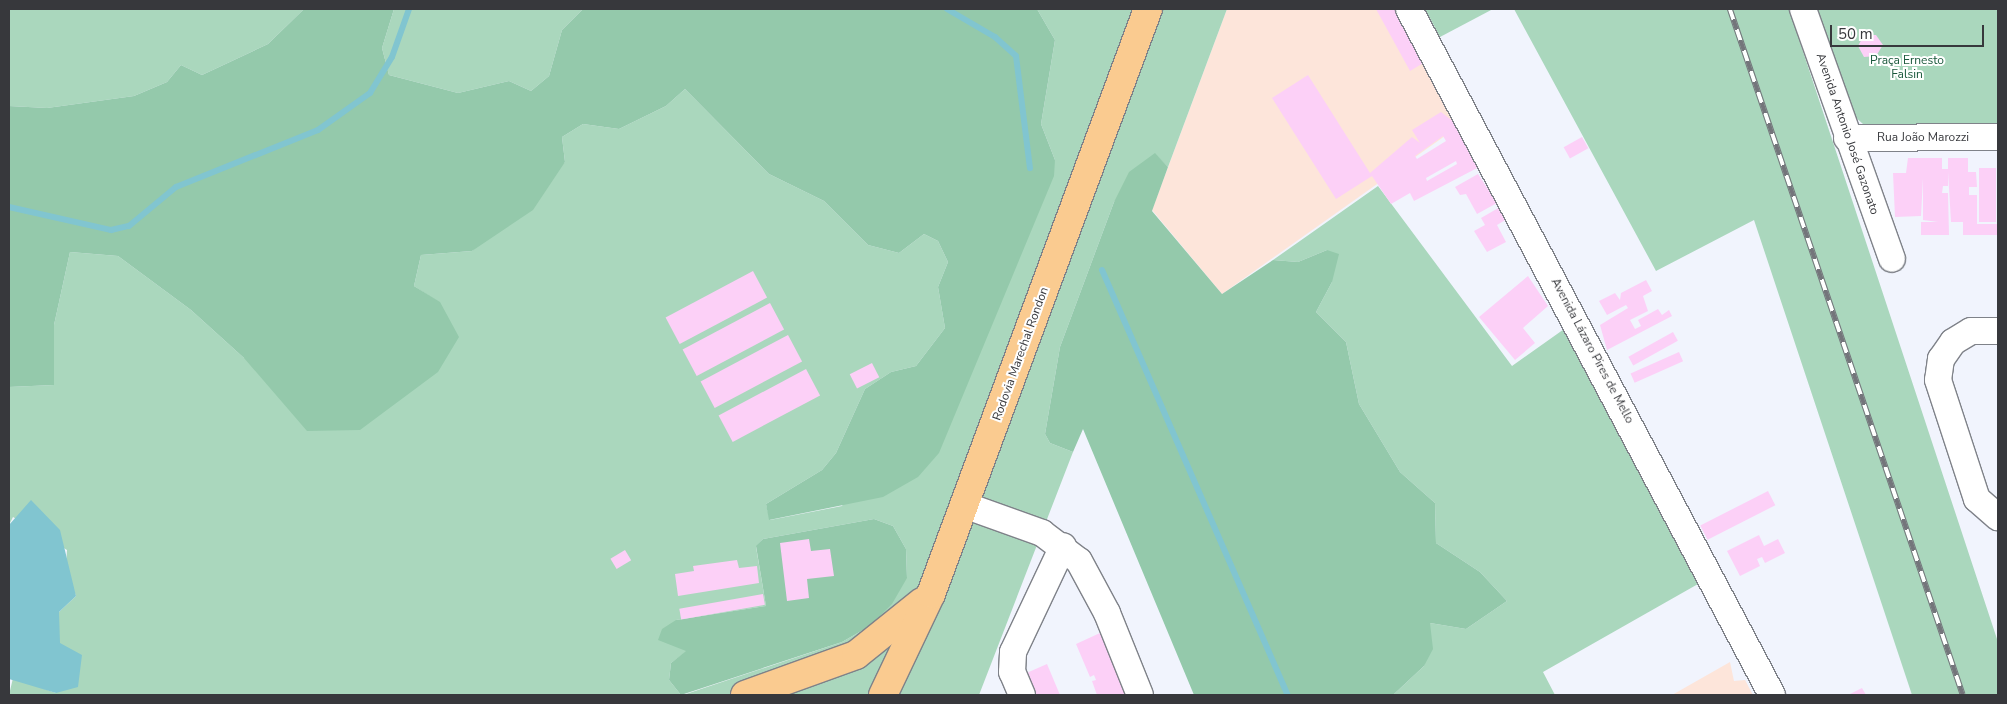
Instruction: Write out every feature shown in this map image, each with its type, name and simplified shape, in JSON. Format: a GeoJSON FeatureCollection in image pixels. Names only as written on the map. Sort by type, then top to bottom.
{"type":"FeatureCollection","features":[{"type":"Feature","properties":{"kind":"main road","name":"Rodovia Marechal Rondon"},"geometry":{"type":"LineString","coordinates":[[883,695],[931,594],[1148,9]]}},
{"type":"Feature","properties":{"kind":"main road"},"geometry":{"type":"LineString","coordinates":[[745,695],[856,654],[931,594]]}},
{"type":"Feature","properties":{"kind":"main road"},"geometry":{"type":"LineString","coordinates":[[894,695],[920,620]]}},
{"type":"Feature","properties":{"kind":"street","name":"Avenida Lázaro Pires de Mello"},"geometry":{"type":"LineString","coordinates":[[1410,9],[1772,695]]}},
{"type":"Feature","properties":{"kind":"street","name":"Avenida Antonio José Gazonato"},"geometry":{"type":"LineString","coordinates":[[1803,9],[1847,138],[1892,259]]}},
{"type":"Feature","properties":{"kind":"street","name":"Rua João Marozzi"},"geometry":{"type":"LineString","coordinates":[[1847,138],[1998,137]]}},
{"type":"Feature","properties":{"kind":"street"},"geometry":{"type":"LineString","coordinates":[[1998,331],[1971,331],[1953,342],[1941,359],[1938,380],[1977,498],[1998,516]]}},
{"type":"Feature","properties":{"kind":"street"},"geometry":{"type":"LineString","coordinates":[[964,505],[1042,533],[1063,546],[1096,589],[1140,695]]}},
{"type":"Feature","properties":{"kind":"street"},"geometry":{"type":"LineString","coordinates":[[1022,695],[1012,672],[1013,652],[1063,546]]}},
{"type":"Feature","properties":{"kind":"shaded area"},"geometry":{"type":"Polygon","coordinates":[[[1227,9],[1396,9],[1459,126],[1222,294],[1152,210],[1227,9]]]}},
{"type":"Feature","properties":{"kind":"shaded area"},"geometry":{"type":"Polygon","coordinates":[[[1730,662],[1734,681],[1745,680],[1753,695],[1672,695],[1730,662]]]}},
{"type":"Feature","properties":{"kind":"green space"},"geometry":{"type":"Polygon","coordinates":[[[9,9],[304,9],[268,44],[202,75],[181,65],[167,82],[134,96],[47,108],[9,106],[9,9]]]}},
{"type":"Feature","properties":{"kind":"green space"},"geometry":{"type":"Polygon","coordinates":[[[304,9],[394,9],[382,48],[389,75],[458,93],[509,81],[531,91],[549,76],[562,30],[583,9],[1037,9],[1055,40],[1041,124],[1055,160],[1054,176],[939,453],[918,477],[883,497],[769,520],[766,504],[822,470],[836,453],[865,389],[891,372],[916,366],[945,328],[938,287],[948,262],[938,241],[924,234],[899,253],[868,245],[824,201],[769,174],[685,89],[666,106],[619,129],[583,124],[562,137],[565,162],[533,210],[472,251],[421,255],[414,286],[440,302],[459,337],[438,372],[360,430],[307,431],[244,358],[191,310],[118,256],[70,252],[54,325],[54,385],[9,387],[9,106],[47,108],[134,96],[167,82],[181,65],[202,75],[268,44],[304,9]]]}},
{"type":"Feature","properties":{"kind":"green space"},"geometry":{"type":"Polygon","coordinates":[[[394,9],[583,9],[562,30],[549,76],[531,91],[509,81],[458,93],[389,75],[382,48],[394,9]]]}},
{"type":"Feature","properties":{"kind":"green space"},"geometry":{"type":"Polygon","coordinates":[[[1037,9],[1227,9],[1168,167],[1155,154],[1114,202],[1060,347],[1045,434],[1050,443],[1073,452],[979,695],[683,695],[842,642],[870,626],[907,577],[906,549],[893,526],[874,519],[763,539],[756,547],[766,606],[676,620],[687,651],[671,663],[669,680],[681,695],[9,695],[13,678],[56,693],[59,612],[76,596],[66,568],[67,550],[13,517],[9,525],[9,387],[54,385],[54,325],[70,252],[118,256],[191,310],[244,358],[440,303],[414,286],[421,255],[472,251],[565,162],[562,137],[583,124],[619,129],[666,106],[685,89],[769,174],[824,201],[868,245],[899,253],[924,234],[938,241],[948,262],[938,287],[945,328],[916,366],[891,372],[865,389],[836,453],[822,470],[766,504],[770,520],[842,506],[1055,160],[1041,124],[1055,40],[1037,9]]]}},
{"type":"Feature","properties":{"kind":"green space"},"geometry":{"type":"Polygon","coordinates":[[[1425,9],[1493,9],[1440,37],[1425,9]]]}},
{"type":"Feature","properties":{"kind":"green space"},"geometry":{"type":"Polygon","coordinates":[[[1514,9],[1789,9],[1998,642],[1998,695],[1912,695],[1754,220],[1656,271],[1514,9]]]}},
{"type":"Feature","properties":{"kind":"green space","name":"Praça Ernesto Falsin"},"geometry":{"type":"Polygon","coordinates":[[[1816,9],[1998,9],[1998,126],[1863,124],[1853,115],[1816,9]]]}},
{"type":"Feature","properties":{"kind":"green space"},"geometry":{"type":"Polygon","coordinates":[[[1155,153],[1168,167],[1152,211],[1222,294],[1273,260],[1298,262],[1327,250],[1339,254],[1332,282],[1316,312],[1346,342],[1359,404],[1400,472],[1435,503],[1436,543],[1480,572],[1507,601],[1466,629],[1430,623],[1433,649],[1424,666],[1393,695],[1194,695],[1083,429],[1073,452],[1050,443],[1045,434],[1060,347],[1114,202],[1129,172],[1155,153]]]}},
{"type":"Feature","properties":{"kind":"green space"},"geometry":{"type":"Polygon","coordinates":[[[1378,186],[1512,366],[1567,327],[1698,584],[1543,672],[1555,695],[1393,695],[1424,666],[1430,623],[1466,629],[1507,601],[1480,572],[1436,543],[1435,503],[1400,472],[1359,404],[1346,342],[1316,312],[1332,282],[1327,250],[1298,262],[1273,260],[1378,186]]]}},
{"type":"Feature","properties":{"kind":"green space"},"geometry":{"type":"Polygon","coordinates":[[[874,519],[893,526],[906,549],[907,578],[892,604],[870,626],[842,642],[681,695],[669,680],[671,663],[686,651],[658,640],[662,629],[676,620],[766,606],[756,546],[763,539],[874,519]]]}},
{"type":"Feature","properties":{"kind":"water"},"geometry":{"type":"Polygon","coordinates":[[[31,500],[60,530],[76,596],[59,612],[60,643],[82,655],[78,687],[56,693],[9,679],[9,525],[31,500]]]}},
{"type":"Feature","properties":{"kind":"building"},"geometry":{"type":"Polygon","coordinates":[[[1376,9],[1396,9],[1425,62],[1410,71],[1376,9]]]}},
{"type":"Feature","properties":{"kind":"building"},"geometry":{"type":"Polygon","coordinates":[[[1864,35],[1876,35],[1883,45],[1876,56],[1864,57],[1858,46],[1864,35]]]}},
{"type":"Feature","properties":{"kind":"building"},"geometry":{"type":"Polygon","coordinates":[[[1308,75],[1370,173],[1412,137],[1420,143],[1412,130],[1441,112],[1459,126],[1481,166],[1414,201],[1410,193],[1391,204],[1372,176],[1336,199],[1272,98],[1308,75]],[[1443,136],[1415,156],[1417,159],[1446,141],[1443,136]],[[1456,161],[1426,178],[1427,181],[1457,164],[1456,161]]]}},
{"type":"Feature","properties":{"kind":"building"},"geometry":{"type":"Polygon","coordinates":[[[1582,137],[1588,148],[1570,159],[1564,147],[1582,137]]]}},
{"type":"Feature","properties":{"kind":"building"},"geometry":{"type":"Polygon","coordinates":[[[1908,158],[1942,158],[1942,169],[1948,169],[1948,158],[1968,158],[1968,172],[1976,172],[1977,187],[1969,187],[1969,195],[1977,195],[1977,224],[1998,224],[1998,235],[1963,235],[1963,222],[1951,222],[1948,172],[1948,186],[1943,186],[1942,193],[1948,193],[1949,235],[1921,235],[1921,222],[1938,222],[1923,220],[1923,178],[1921,216],[1895,217],[1893,173],[1906,173],[1908,158]]]}},
{"type":"Feature","properties":{"kind":"building"},"geometry":{"type":"Polygon","coordinates":[[[1979,168],[1996,168],[1996,222],[1979,222],[1979,168]]]}},
{"type":"Feature","properties":{"kind":"building"},"geometry":{"type":"Polygon","coordinates":[[[1478,174],[1497,203],[1477,214],[1466,194],[1460,195],[1455,187],[1478,174]]]}},
{"type":"Feature","properties":{"kind":"building"},"geometry":{"type":"Polygon","coordinates":[[[1500,207],[1507,219],[1497,225],[1506,242],[1487,252],[1474,231],[1485,225],[1481,218],[1500,207]]]}},
{"type":"Feature","properties":{"kind":"building"},"geometry":{"type":"Polygon","coordinates":[[[753,271],[767,297],[680,344],[666,317],[753,271]]]}},
{"type":"Feature","properties":{"kind":"building"},"geometry":{"type":"Polygon","coordinates":[[[1528,276],[1548,306],[1523,328],[1535,343],[1515,360],[1479,317],[1528,276]]]}},
{"type":"Feature","properties":{"kind":"building"},"geometry":{"type":"Polygon","coordinates":[[[1646,280],[1652,291],[1643,296],[1648,311],[1630,320],[1635,329],[1641,326],[1638,320],[1658,309],[1662,315],[1669,310],[1672,316],[1607,350],[1600,325],[1628,308],[1626,305],[1607,315],[1599,301],[1615,293],[1620,300],[1621,293],[1646,280]]]}},
{"type":"Feature","properties":{"kind":"building"},"geometry":{"type":"Polygon","coordinates":[[[770,303],[784,329],[697,376],[683,349],[770,303]]]}},
{"type":"Feature","properties":{"kind":"building"},"geometry":{"type":"Polygon","coordinates":[[[1673,332],[1678,341],[1633,365],[1628,357],[1673,332]]]}},
{"type":"Feature","properties":{"kind":"building"},"geometry":{"type":"Polygon","coordinates":[[[788,335],[802,361],[715,408],[701,381],[788,335]]]}},
{"type":"Feature","properties":{"kind":"building"},"geometry":{"type":"Polygon","coordinates":[[[1679,352],[1683,361],[1635,383],[1631,374],[1679,352]]]}},
{"type":"Feature","properties":{"kind":"building"},"geometry":{"type":"Polygon","coordinates":[[[872,363],[879,377],[857,389],[850,374],[872,363]]]}},
{"type":"Feature","properties":{"kind":"building"},"geometry":{"type":"Polygon","coordinates":[[[806,369],[820,395],[733,442],[719,415],[806,369]]]}},
{"type":"Feature","properties":{"kind":"building"},"geometry":{"type":"Polygon","coordinates":[[[1768,491],[1775,505],[1708,540],[1700,526],[1768,491]]]}},
{"type":"Feature","properties":{"kind":"building"},"geometry":{"type":"Polygon","coordinates":[[[1759,535],[1764,546],[1778,539],[1785,553],[1765,563],[1762,557],[1757,559],[1760,566],[1740,576],[1727,551],[1759,535]]]}},
{"type":"Feature","properties":{"kind":"building"},"geometry":{"type":"Polygon","coordinates":[[[809,539],[811,551],[830,549],[834,576],[807,579],[809,598],[787,601],[780,543],[809,539]]]}},
{"type":"Feature","properties":{"kind":"building"},"geometry":{"type":"Polygon","coordinates":[[[625,550],[631,560],[617,569],[610,559],[625,550]]]}},
{"type":"Feature","properties":{"kind":"building"},"geometry":{"type":"Polygon","coordinates":[[[737,560],[739,568],[757,566],[759,583],[678,596],[675,574],[694,571],[693,566],[737,560]]]}},
{"type":"Feature","properties":{"kind":"building"},"geometry":{"type":"Polygon","coordinates":[[[763,594],[765,605],[681,620],[679,609],[763,594]]]}},
{"type":"Feature","properties":{"kind":"building"},"geometry":{"type":"Polygon","coordinates":[[[1100,633],[1126,695],[1097,695],[1092,681],[1096,680],[1094,675],[1090,677],[1076,644],[1100,633]]]}},
{"type":"Feature","properties":{"kind":"building"},"geometry":{"type":"Polygon","coordinates":[[[1047,664],[1060,695],[1030,695],[1022,675],[1047,664]]]}},
{"type":"Feature","properties":{"kind":"building"},"geometry":{"type":"Polygon","coordinates":[[[1862,688],[1866,695],[1848,695],[1862,688]]]}},
{"type":"Feature","properties":{"kind":"waterway"},"geometry":{"type":"LineString","coordinates":[[9,207],[111,230],[129,226],[176,187],[318,130],[370,93],[392,57],[409,9]]}},
{"type":"Feature","properties":{"kind":"waterway"},"geometry":{"type":"LineString","coordinates":[[947,9],[995,37],[1016,56],[1030,168]]}},
{"type":"Feature","properties":{"kind":"waterway"},"geometry":{"type":"LineString","coordinates":[[1102,270],[1288,695]]}},
{"type":"Feature","properties":{"kind":"railway"},"geometry":{"type":"LineString","coordinates":[[1730,9],[1963,695]]}}]}
